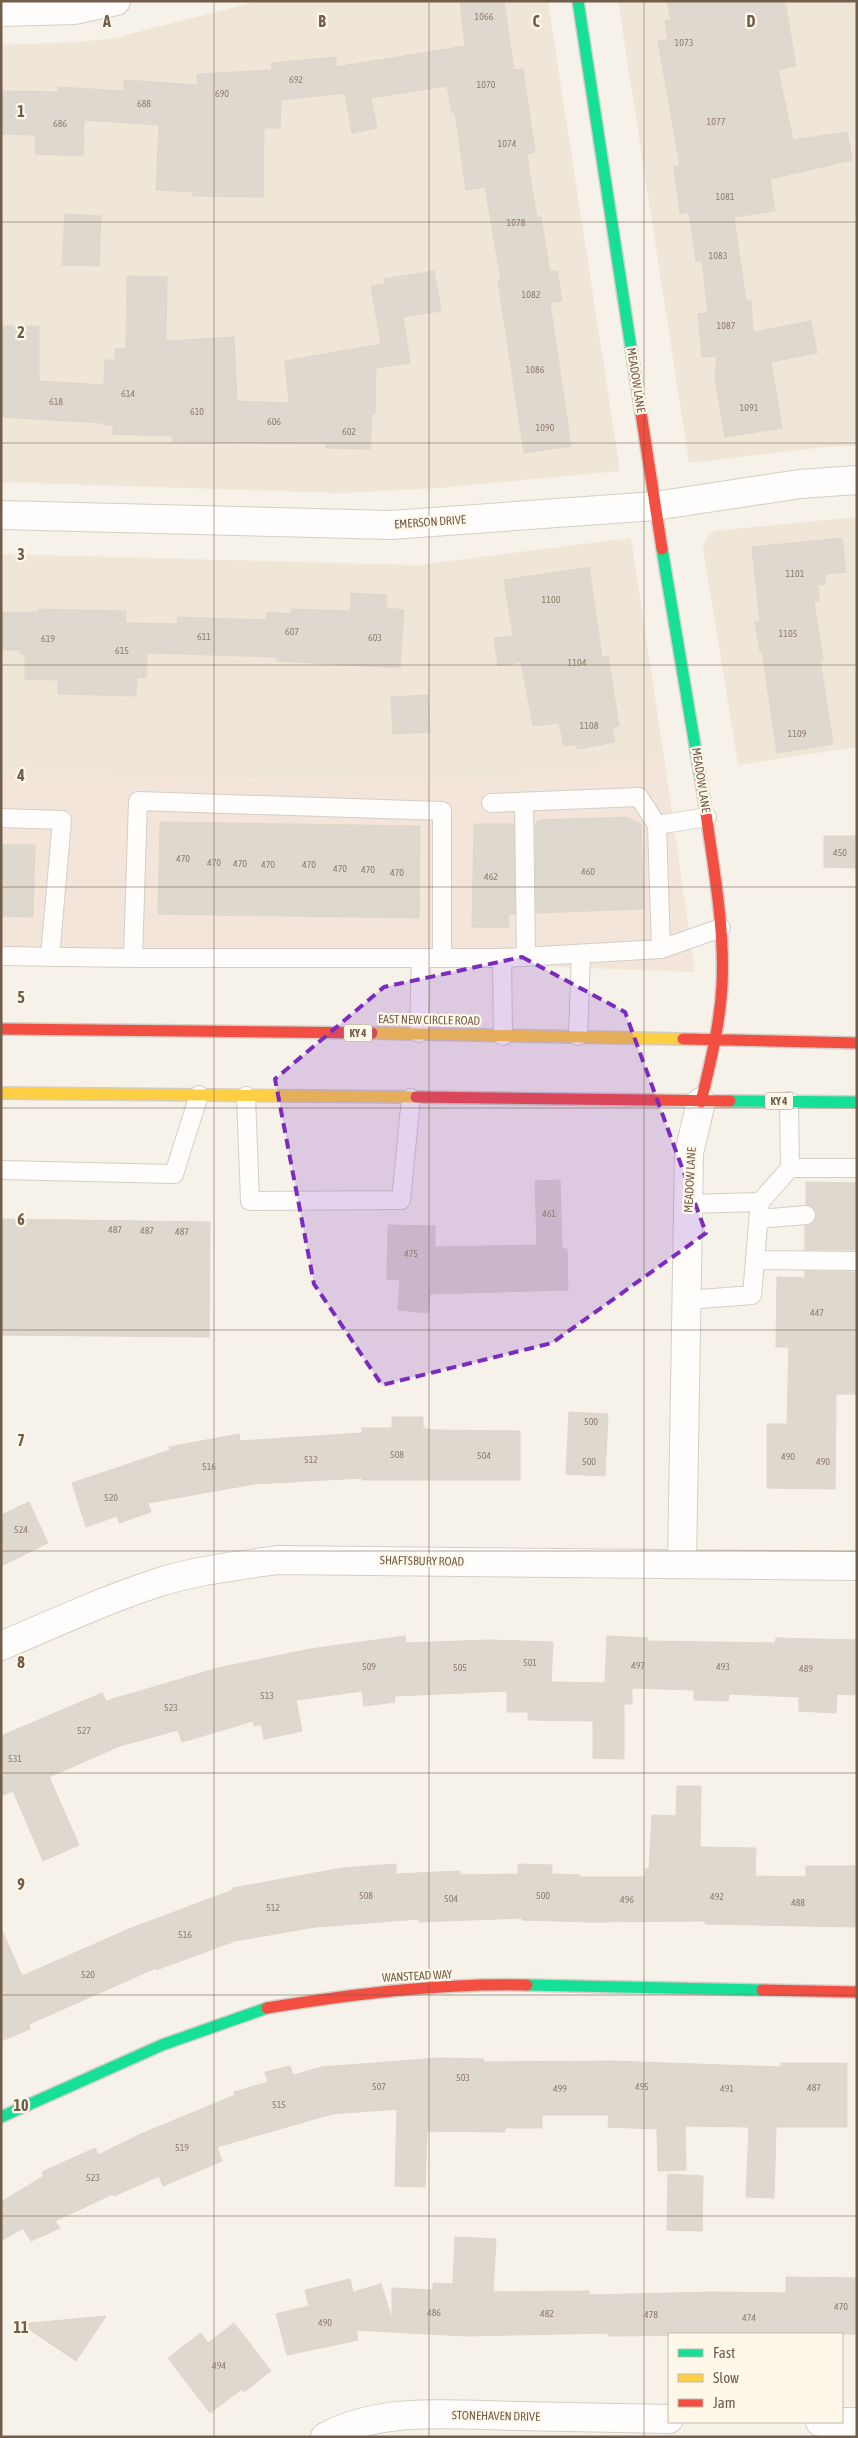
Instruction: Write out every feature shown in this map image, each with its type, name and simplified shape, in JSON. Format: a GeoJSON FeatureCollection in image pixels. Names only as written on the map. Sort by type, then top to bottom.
{"type":"FeatureCollection","features":[{"type":"Feature","properties":{"kind":"main road","name":"MEADOW LANE"},"geometry":{"type":"LineString","coordinates":[[578,1],[655,506],[707,817],[722,928],[722,986],[715,1041],[700,1102]]}},
{"type":"Feature","properties":{"kind":"main road","name":"EAST NEW CIRCLE ROAD"},"geometry":{"type":"LineString","coordinates":[[1,1029],[419,1033],[857,1043]]}},
{"type":"Feature","properties":{"kind":"main road","name":"KY 4"},"geometry":{"type":"LineString","coordinates":[[1,1093],[700,1102],[857,1102]]}},
{"type":"Feature","properties":{"kind":"main road","name":"WANSTEAD WAY"},"geometry":{"type":"LineString","coordinates":[[1,2117],[162,2045],[257,2010],[339,1996],[412,1988],[520,1985],[857,1992]]}},
{"type":"Feature","properties":{"kind":"street"},"geometry":{"type":"LineString","coordinates":[[1,12],[74,10],[116,1]]}},
{"type":"Feature","properties":{"kind":"street","name":"EMERSON DRIVE"},"geometry":{"type":"LineString","coordinates":[[1,514],[391,525],[655,506],[800,484],[857,480]]}},
{"type":"Feature","properties":{"kind":"street","name":"MEADOW LANE"},"geometry":{"type":"LineString","coordinates":[[682,1564],[689,1153],[700,1102]]}},
{"type":"Feature","properties":{"kind":"street","name":"SHAFTSBURY ROAD"},"geometry":{"type":"LineString","coordinates":[[1,1646],[82,1611],[159,1582],[215,1569],[278,1560],[857,1566]]}},
{"type":"Feature","properties":{"kind":"street","name":"STONEHAVEN DRIVE"},"geometry":{"type":"LineString","coordinates":[[325,2437],[335,2431],[384,2417],[449,2415],[668,2419]]}},
{"type":"Feature","properties":{"kind":"street"},"geometry":{"type":"LineString","coordinates":[[843,2422],[857,2422]]}},
{"type":"Feature","properties":{"kind":"lane"},"geometry":{"type":"LineString","coordinates":[[491,803],[639,797],[657,825],[661,949]]}},
{"type":"Feature","properties":{"kind":"lane"},"geometry":{"type":"LineString","coordinates":[[132,958],[138,801],[442,811],[442,958]]}},
{"type":"Feature","properties":{"kind":"lane"},"geometry":{"type":"LineString","coordinates":[[524,802],[526,957]]}},
{"type":"Feature","properties":{"kind":"lane"},"geometry":{"type":"LineString","coordinates":[[657,825],[707,817]]}},
{"type":"Feature","properties":{"kind":"lane"},"geometry":{"type":"LineString","coordinates":[[1,818],[62,820],[50,957]]}},
{"type":"Feature","properties":{"kind":"lane"},"geometry":{"type":"LineString","coordinates":[[1,956],[502,958],[661,949],[722,928]]}},
{"type":"Feature","properties":{"kind":"lane"},"geometry":{"type":"LineString","coordinates":[[578,1036],[581,954]]}},
{"type":"Feature","properties":{"kind":"lane"},"geometry":{"type":"LineString","coordinates":[[419,1033],[421,958]]}},
{"type":"Feature","properties":{"kind":"lane"},"geometry":{"type":"LineString","coordinates":[[502,958],[503,1036]]}},
{"type":"Feature","properties":{"kind":"lane"},"geometry":{"type":"LineString","coordinates":[[1,1170],[174,1174],[199,1095]]}},
{"type":"Feature","properties":{"kind":"lane"},"geometry":{"type":"LineString","coordinates":[[246,1096],[250,1201],[400,1200],[411,1098]]}},
{"type":"Feature","properties":{"kind":"lane"},"geometry":{"type":"LineString","coordinates":[[687,1300],[752,1295],[759,1211],[790,1168],[789,1101]]}},
{"type":"Feature","properties":{"kind":"lane"},"geometry":{"type":"LineString","coordinates":[[790,1168],[850,1173]]}},
{"type":"Feature","properties":{"kind":"lane"},"geometry":{"type":"LineString","coordinates":[[688,1204],[806,1216]]}},
{"type":"Feature","properties":{"kind":"lane"},"geometry":{"type":"LineString","coordinates":[[755,1260],[851,1258]]}},
{"type":"Feature","properties":{"kind":"highlighted area"},"geometry":{"type":"Polygon","coordinates":[[[522,957],[625,1012],[706,1233],[552,1343],[382,1385],[314,1284],[275,1079],[384,987],[522,957]]]}},
{"type":"Feature","properties":{"kind":"shaded area"},"geometry":{"type":"Polygon","coordinates":[[[259,1],[548,1],[620,471],[439,488],[341,493],[1,482],[1,45],[79,42],[114,38],[259,1]]]}},
{"type":"Feature","properties":{"kind":"shaded area"},"geometry":{"type":"Polygon","coordinates":[[[618,1],[857,1],[857,446],[825,447],[689,463],[618,1]]]}},
{"type":"Feature","properties":{"kind":"shaded area"},"geometry":{"type":"Polygon","coordinates":[[[857,517],[857,747],[738,765],[703,548],[706,539],[714,531],[857,517]]]}},
{"type":"Feature","properties":{"kind":"shaded area"},"geometry":{"type":"Polygon","coordinates":[[[631,538],[664,757],[586,770],[448,782],[1,774],[1,554],[418,565],[631,538]]]}},
{"type":"Feature","properties":{"kind":"shaded area"},"geometry":{"type":"Polygon","coordinates":[[[664,757],[695,972],[1,947],[1,774],[448,782],[586,770],[664,757]]]}},
{"type":"Feature","properties":{"kind":"building"},"geometry":{"type":"Polygon","coordinates":[[[460,1],[504,1],[514,70],[523,69],[535,152],[527,154],[531,183],[537,218],[541,217],[550,272],[557,271],[562,301],[550,303],[571,446],[524,453],[498,281],[501,280],[485,187],[466,190],[455,113],[452,113],[447,86],[371,98],[377,128],[352,133],[345,93],[281,100],[280,128],[264,128],[263,197],[193,196],[193,192],[156,190],[159,125],[84,120],[83,156],[35,154],[36,135],[1,134],[1,91],[58,92],[58,87],[124,91],[124,80],[198,85],[197,74],[272,70],[271,63],[336,57],[336,67],[465,46],[460,1]]]}},
{"type":"Feature","properties":{"kind":"building"},"geometry":{"type":"Polygon","coordinates":[[[667,1],[785,1],[796,66],[778,70],[793,140],[847,132],[852,160],[770,179],[775,211],[734,217],[746,301],[751,301],[753,332],[811,321],[817,353],[771,362],[782,428],[725,437],[715,377],[717,356],[702,357],[698,314],[708,313],[702,261],[696,261],[689,212],[680,214],[674,167],[680,166],[658,41],[668,39],[665,21],[671,20],[667,1]]]}},
{"type":"Feature","properties":{"kind":"building"},"geometry":{"type":"Polygon","coordinates":[[[65,214],[101,216],[99,266],[62,265],[65,214]]]}},
{"type":"Feature","properties":{"kind":"building"},"geometry":{"type":"Polygon","coordinates":[[[434,271],[441,311],[403,317],[410,363],[376,368],[375,414],[372,414],[370,449],[326,448],[326,443],[172,442],[172,436],[113,434],[113,425],[103,425],[103,423],[1,417],[1,326],[39,326],[39,381],[104,385],[105,360],[115,360],[115,349],[126,349],[127,276],[167,277],[166,341],[234,337],[237,401],[289,403],[285,361],[381,344],[371,286],[385,284],[384,279],[434,271]]]}},
{"type":"Feature","properties":{"kind":"building"},"geometry":{"type":"Polygon","coordinates":[[[842,538],[846,572],[825,574],[826,584],[818,585],[819,601],[814,602],[823,660],[820,660],[833,744],[777,753],[762,651],[760,651],[755,622],[760,621],[752,547],[842,538]]]}},
{"type":"Feature","properties":{"kind":"building"},"geometry":{"type":"Polygon","coordinates":[[[589,567],[602,657],[608,656],[619,726],[612,727],[615,742],[577,749],[576,744],[564,746],[559,723],[533,726],[521,662],[498,666],[494,638],[513,636],[504,580],[589,567]]]}},
{"type":"Feature","properties":{"kind":"building"},"geometry":{"type":"Polygon","coordinates":[[[351,593],[387,595],[386,608],[404,610],[400,668],[277,661],[277,657],[147,653],[146,678],[137,677],[136,696],[58,694],[58,680],[25,679],[25,654],[20,654],[20,650],[1,650],[1,613],[39,612],[39,609],[126,611],[125,623],[177,624],[178,617],[266,620],[267,612],[291,614],[291,609],[350,611],[351,593]]]}},
{"type":"Feature","properties":{"kind":"building"},"geometry":{"type":"Polygon","coordinates":[[[428,695],[430,732],[393,734],[391,697],[428,695]]]}},
{"type":"Feature","properties":{"kind":"building"},"geometry":{"type":"Polygon","coordinates":[[[628,817],[641,824],[644,909],[536,913],[535,825],[538,820],[628,817]]]}},
{"type":"Feature","properties":{"kind":"building"},"geometry":{"type":"Polygon","coordinates":[[[160,822],[420,826],[419,918],[158,914],[160,822]]]}},
{"type":"Feature","properties":{"kind":"building"},"geometry":{"type":"Polygon","coordinates":[[[474,824],[514,824],[515,914],[509,914],[508,928],[472,927],[474,824]]]}},
{"type":"Feature","properties":{"kind":"building"},"geometry":{"type":"Polygon","coordinates":[[[824,836],[857,836],[857,868],[824,867],[824,836]]]}},
{"type":"Feature","properties":{"kind":"building"},"geometry":{"type":"Polygon","coordinates":[[[1,845],[35,845],[33,917],[1,916],[1,845]]]}},
{"type":"Feature","properties":{"kind":"building"},"geometry":{"type":"Polygon","coordinates":[[[560,1180],[562,1249],[567,1249],[568,1290],[430,1294],[429,1313],[398,1310],[400,1280],[387,1279],[388,1225],[435,1226],[435,1247],[537,1245],[535,1181],[560,1180]]]}},
{"type":"Feature","properties":{"kind":"building"},"geometry":{"type":"Polygon","coordinates":[[[806,1182],[857,1183],[857,1250],[805,1250],[805,1226],[812,1223],[817,1215],[814,1209],[806,1204],[806,1182]]]}},
{"type":"Feature","properties":{"kind":"building"},"geometry":{"type":"Polygon","coordinates":[[[1,1219],[210,1222],[209,1337],[1,1335],[1,1219]]]}},
{"type":"Feature","properties":{"kind":"building"},"geometry":{"type":"Polygon","coordinates":[[[805,1271],[857,1272],[857,1394],[836,1394],[835,1489],[767,1488],[767,1424],[787,1424],[789,1347],[776,1347],[777,1277],[805,1278],[805,1271]]]}},
{"type":"Feature","properties":{"kind":"building"},"geometry":{"type":"Polygon","coordinates":[[[569,1412],[608,1414],[605,1476],[566,1474],[569,1412]]]}},
{"type":"Feature","properties":{"kind":"building"},"geometry":{"type":"Polygon","coordinates":[[[392,1417],[423,1417],[423,1428],[432,1430],[520,1431],[520,1480],[362,1480],[362,1478],[254,1484],[148,1503],[151,1512],[119,1523],[117,1516],[86,1527],[72,1483],[170,1450],[169,1447],[239,1434],[240,1441],[362,1433],[362,1428],[392,1428],[392,1417]]]}},
{"type":"Feature","properties":{"kind":"building"},"geometry":{"type":"Polygon","coordinates":[[[29,1502],[48,1543],[1,1566],[1,1515],[29,1502]]]}},
{"type":"Feature","properties":{"kind":"building"},"geometry":{"type":"Polygon","coordinates":[[[405,1636],[406,1643],[489,1640],[553,1642],[551,1682],[605,1683],[607,1636],[648,1638],[647,1641],[775,1643],[776,1638],[857,1640],[857,1695],[837,1694],[836,1713],[799,1711],[799,1697],[729,1694],[728,1701],[694,1700],[694,1690],[632,1688],[632,1704],[624,1704],[624,1759],[593,1758],[593,1721],[528,1720],[528,1712],[507,1712],[507,1691],[394,1696],[395,1702],[364,1706],[362,1691],[296,1700],[302,1731],[264,1739],[261,1724],[254,1726],[253,1721],[182,1742],[178,1730],[120,1746],[49,1777],[79,1845],[43,1861],[13,1791],[1,1796],[1,1736],[102,1693],[106,1701],[218,1668],[310,1649],[405,1636]]]}},
{"type":"Feature","properties":{"kind":"building"},"geometry":{"type":"Polygon","coordinates":[[[677,1786],[701,1786],[700,1847],[756,1848],[755,1876],[806,1877],[806,1866],[857,1866],[857,1927],[705,1924],[705,1921],[590,1922],[522,1920],[522,1918],[419,1922],[419,1919],[315,1927],[235,1941],[156,1970],[156,1968],[29,2024],[30,2029],[1,2041],[1,1928],[22,1976],[129,1929],[233,1890],[233,1888],[342,1868],[396,1864],[396,1874],[460,1871],[460,1875],[518,1874],[518,1864],[552,1865],[552,1874],[580,1875],[580,1877],[645,1877],[645,1869],[649,1869],[652,1815],[676,1816],[677,1786]]]}},
{"type":"Feature","properties":{"kind":"building"},"geometry":{"type":"Polygon","coordinates":[[[440,2058],[484,2059],[484,2062],[611,2061],[781,2067],[781,2063],[847,2063],[847,2127],[776,2127],[774,2198],[746,2197],[749,2127],[685,2126],[686,2170],[658,2171],[657,2129],[608,2127],[609,2115],[542,2115],[542,2128],[505,2128],[505,2132],[427,2131],[425,2187],[395,2186],[397,2109],[332,2114],[217,2147],[222,2161],[163,2186],[159,2176],[114,2196],[113,2194],[55,2221],[60,2228],[31,2241],[23,2228],[1,2241],[1,2202],[44,2176],[42,2172],[95,2148],[98,2155],[141,2134],[235,2095],[234,2092],[268,2082],[265,2072],[290,2066],[293,2075],[322,2067],[440,2058]]]}},
{"type":"Feature","properties":{"kind":"building"},"geometry":{"type":"Polygon","coordinates":[[[668,2174],[703,2176],[702,2231],[667,2230],[668,2174]]]}},
{"type":"Feature","properties":{"kind":"building"},"geometry":{"type":"Polygon","coordinates":[[[455,2237],[496,2239],[493,2292],[589,2291],[589,2295],[714,2292],[786,2293],[786,2277],[857,2278],[857,2334],[668,2333],[668,2336],[608,2336],[608,2333],[466,2336],[356,2330],[358,2340],[287,2355],[276,2314],[309,2306],[305,2290],[350,2279],[353,2292],[381,2284],[392,2319],[392,2288],[433,2290],[433,2283],[453,2284],[455,2237]]]}},
{"type":"Feature","properties":{"kind":"building"},"geometry":{"type":"Polygon","coordinates":[[[106,2316],[76,2361],[21,2324],[106,2316]]]}},
{"type":"Feature","properties":{"kind":"building"},"geometry":{"type":"Polygon","coordinates":[[[234,2323],[271,2371],[244,2392],[242,2389],[210,2413],[168,2358],[201,2333],[208,2343],[234,2323]]]}},
{"type":"Feature","properties":{"kind":"traffic: fast"},"geometry":{"type":"LineString","coordinates":[[578,1],[633,361]]}},
{"type":"Feature","properties":{"kind":"traffic: fast"},"geometry":{"type":"LineString","coordinates":[[662,549],[704,799]]}},
{"type":"Feature","properties":{"kind":"traffic: fast"},"geometry":{"type":"LineString","coordinates":[[730,1101],[857,1102]]}},
{"type":"Feature","properties":{"kind":"traffic: fast"},"geometry":{"type":"LineString","coordinates":[[527,1985],[762,1990]]}},
{"type":"Feature","properties":{"kind":"traffic: fast"},"geometry":{"type":"LineString","coordinates":[[1,2117],[162,2045],[267,2008]]}},
{"type":"Feature","properties":{"kind":"traffic: slow"},"geometry":{"type":"LineString","coordinates":[[372,1033],[683,1039]]}},
{"type":"Feature","properties":{"kind":"traffic: slow"},"geometry":{"type":"LineString","coordinates":[[1,1093],[416,1097]]}},
{"type":"Feature","properties":{"kind":"traffic: jam"},"geometry":{"type":"LineString","coordinates":[[633,361],[662,549]]}},
{"type":"Feature","properties":{"kind":"traffic: jam"},"geometry":{"type":"LineString","coordinates":[[701,1102],[714,1044],[722,985],[720,915],[704,799]]}},
{"type":"Feature","properties":{"kind":"traffic: jam"},"geometry":{"type":"LineString","coordinates":[[1,1029],[372,1033]]}},
{"type":"Feature","properties":{"kind":"traffic: jam"},"geometry":{"type":"LineString","coordinates":[[683,1039],[857,1043]]}},
{"type":"Feature","properties":{"kind":"traffic: jam"},"geometry":{"type":"LineString","coordinates":[[416,1097],[730,1101]]}},
{"type":"Feature","properties":{"kind":"traffic: jam"},"geometry":{"type":"LineString","coordinates":[[267,2008],[397,1990],[527,1985]]}},
{"type":"Feature","properties":{"kind":"traffic: jam"},"geometry":{"type":"LineString","coordinates":[[762,1990],[857,1992]]}}]}
